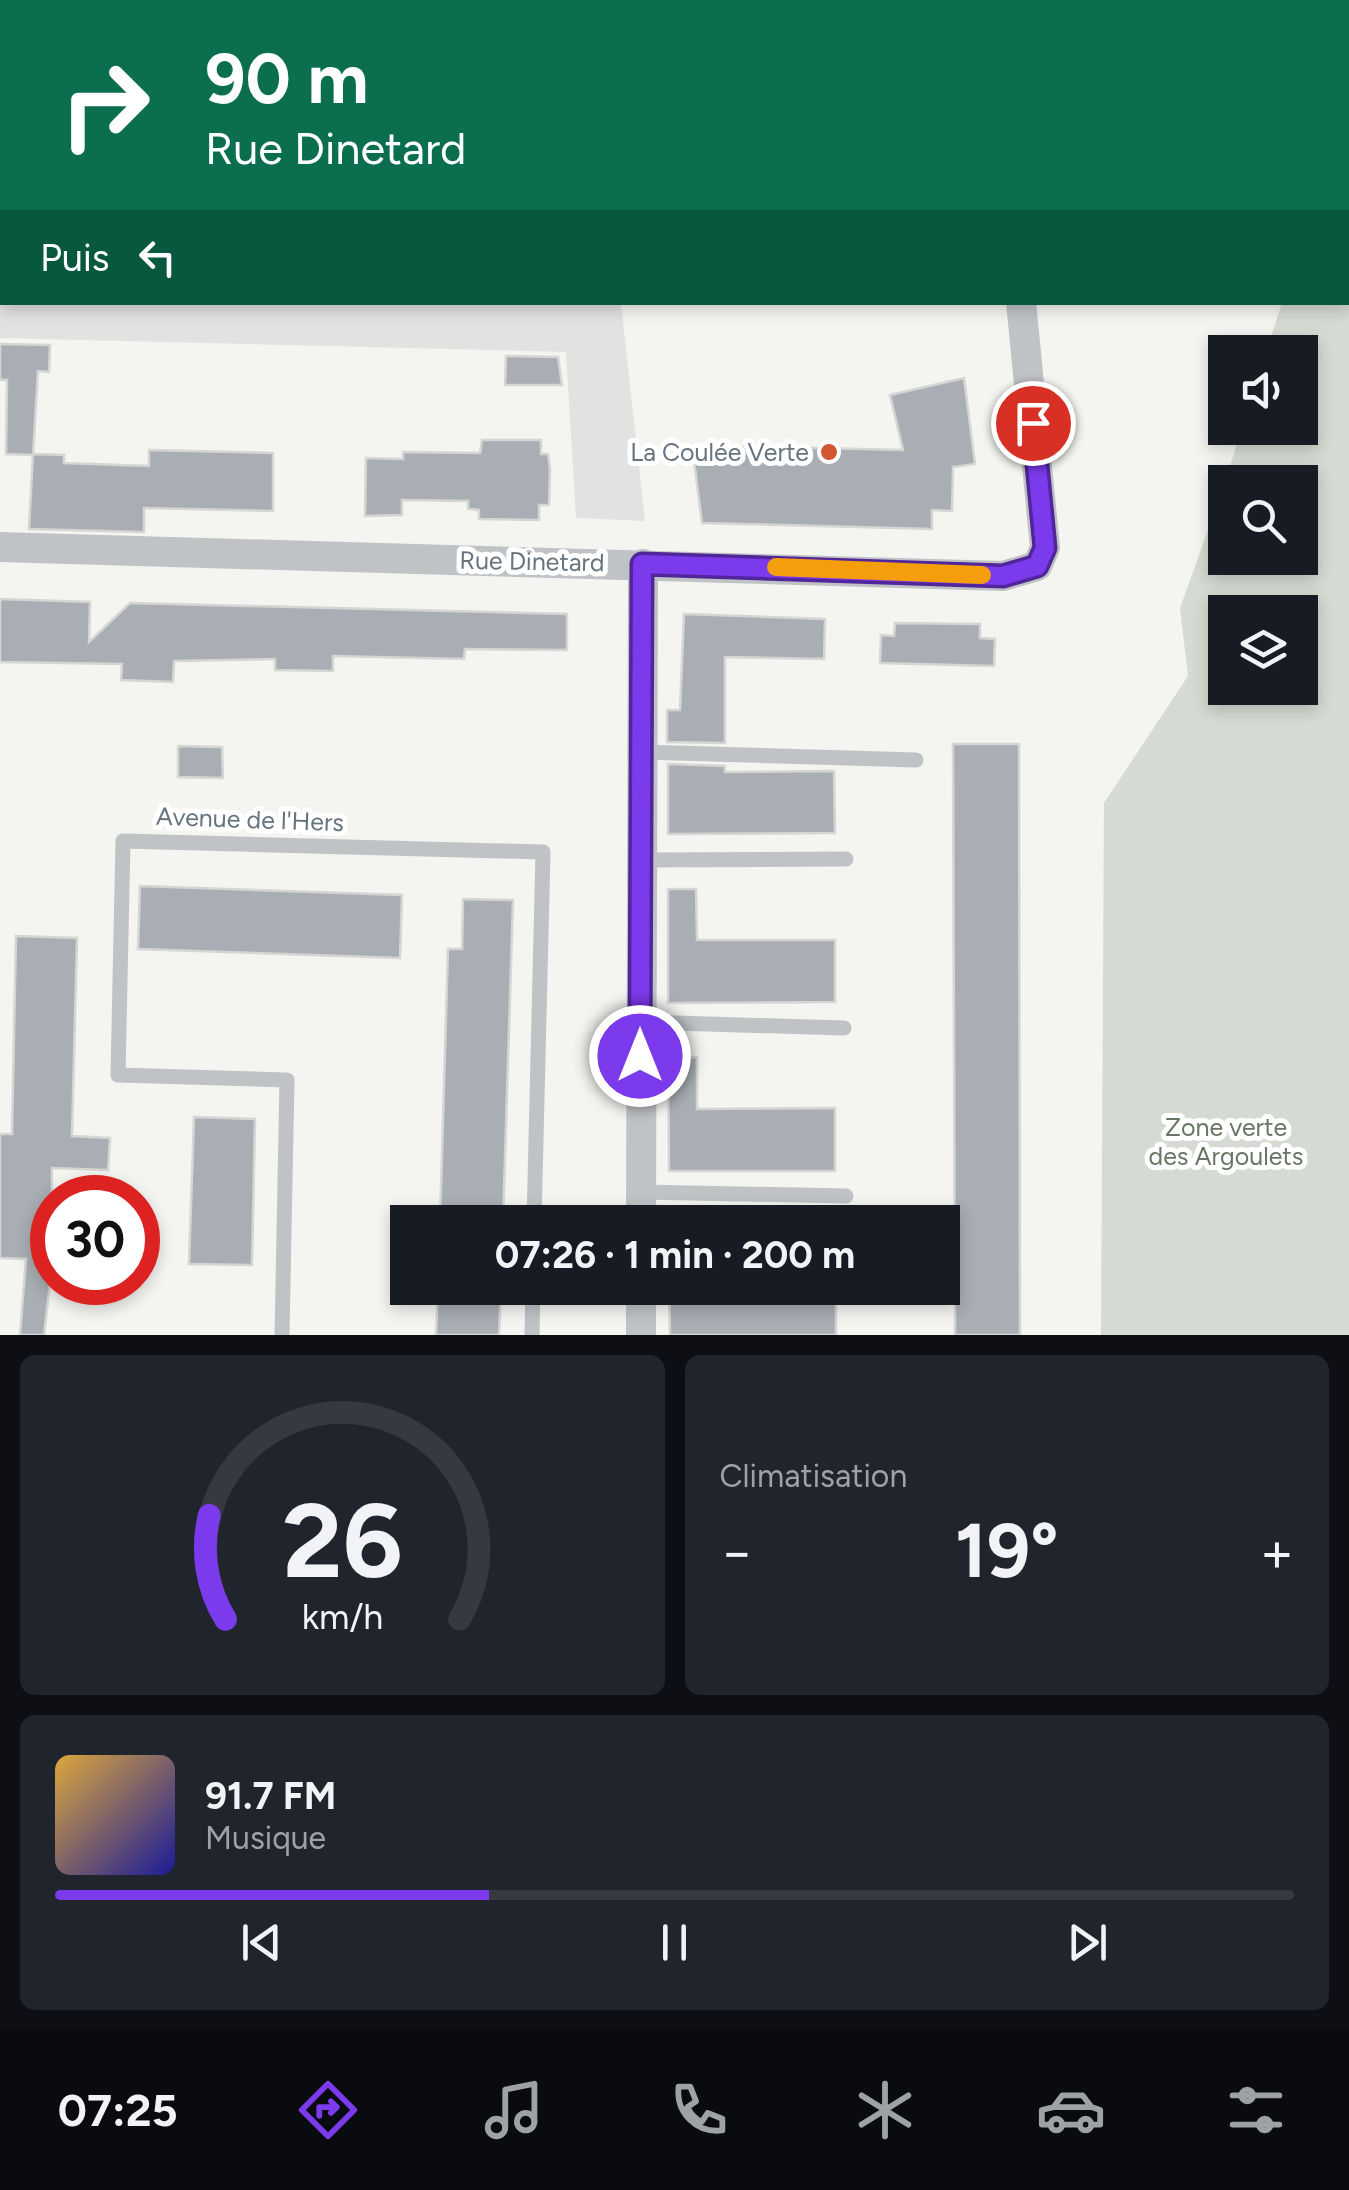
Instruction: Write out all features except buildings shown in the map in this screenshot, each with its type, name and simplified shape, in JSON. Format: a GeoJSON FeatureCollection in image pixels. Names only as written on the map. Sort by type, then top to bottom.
{"type":"FeatureCollection","features":[{"type":"Feature","properties":{"kind":"street","name":"Rue Dinetard"},"geometry":{"type":"LineString","coordinates":[[0,547],[1003,576],[1037,566],[1045,548],[1021,305]]}},
{"type":"Feature","properties":{"kind":"street"},"geometry":{"type":"LineString","coordinates":[[641,1205],[642,564]]}},
{"type":"Feature","properties":{"kind":"street"},"geometry":{"type":"LineString","coordinates":[[640,1305],[641,1335]]}},
{"type":"Feature","properties":{"kind":"lane"},"geometry":{"type":"LineString","coordinates":[[640,752],[916,760]]}},
{"type":"Feature","properties":{"kind":"lane","name":"Avenue de l'Hers"},"geometry":{"type":"LineString","coordinates":[[282,1335],[287,1080],[118,1076],[123,841],[543,852],[534,1205]]}},
{"type":"Feature","properties":{"kind":"lane"},"geometry":{"type":"LineString","coordinates":[[640,860],[846,859]]}},
{"type":"Feature","properties":{"kind":"lane"},"geometry":{"type":"LineString","coordinates":[[640,1022],[844,1028]]}},
{"type":"Feature","properties":{"kind":"lane"},"geometry":{"type":"LineString","coordinates":[[692,1205],[846,1196]]}},
{"type":"Feature","properties":{"kind":"lane"},"geometry":{"type":"LineString","coordinates":[[532,1335],[533,1305]]}},
{"type":"Feature","properties":{"kind":"shaded area"},"geometry":{"type":"Polygon","coordinates":[[[0,305],[621,305],[645,521],[576,518],[566,352],[0,338],[0,305]]]}},
{"type":"Feature","properties":{"kind":"green space","name":"Zone verte des Argoulets"},"geometry":{"type":"Polygon","coordinates":[[[1281,305],[1349,305],[1349,1335],[1101,1335],[1104,803],[1188,676],[1180,608],[1208,530],[1208,575],[1318,575],[1318,465],[1230,465],[1237,445],[1318,445],[1318,335],[1272,335],[1281,305]]]}},
{"type":"Feature","properties":{"kind":"slow traffic"},"geometry":{"type":"LineString","coordinates":[[776,567],[982,575]]}},
{"type":"Feature","properties":{"kind":"place","name":"La Coulée Verte"},"geometry":{"type":"Point","coordinates":[829,452]}},
{"type":"Feature","properties":{"kind":"route"},"geometry":{"type":"LineString","coordinates":[[640,1056],[642,564],[1003,576],[1037,566],[1045,548],[1033,423]]}}]}
